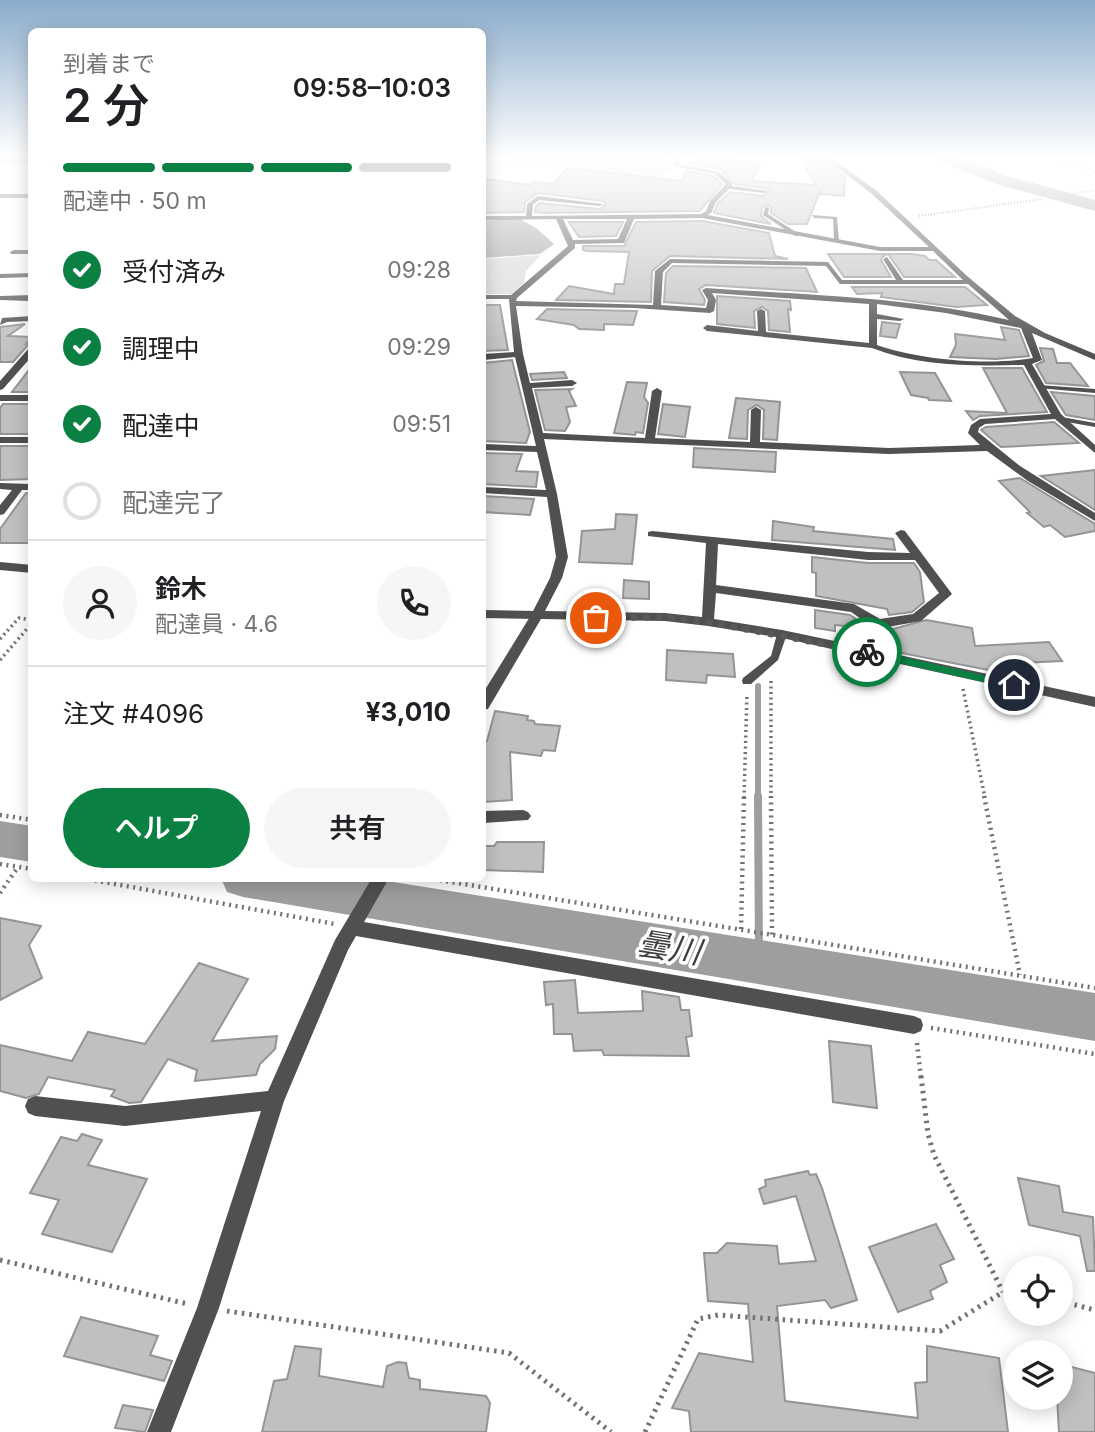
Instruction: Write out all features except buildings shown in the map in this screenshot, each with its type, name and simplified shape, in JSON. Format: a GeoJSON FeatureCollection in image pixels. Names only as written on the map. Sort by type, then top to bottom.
{"type":"FeatureCollection","features":[{"type":"Feature","properties":{"kind":"street"},"geometry":{"type":"LineString","coordinates":[[512,300],[572,246],[561,223]]}},
{"type":"Feature","properties":{"kind":"street"},"geometry":{"type":"LineString","coordinates":[[569,242],[621,241],[629,223]]}},
{"type":"Feature","properties":{"kind":"street"},"geometry":{"type":"LineString","coordinates":[[738,223],[880,249],[933,249]]}},
{"type":"Feature","properties":{"kind":"street"},"geometry":{"type":"LineString","coordinates":[[707,328],[873,346],[893,355],[944,362],[1038,360],[1026,326],[970,282],[906,223]]}},
{"type":"Feature","properties":{"kind":"street"},"geometry":{"type":"LineString","coordinates":[[13,252],[28,252]]}},
{"type":"Feature","properties":{"kind":"street"},"geometry":{"type":"LineString","coordinates":[[657,308],[659,271],[670,261],[828,264],[840,282],[970,282]]}},
{"type":"Feature","properties":{"kind":"street"},"geometry":{"type":"LineString","coordinates":[[901,282],[889,262],[904,265]]}},
{"type":"Feature","properties":{"kind":"street"},"geometry":{"type":"LineString","coordinates":[[0,276],[28,275]]}},
{"type":"Feature","properties":{"kind":"street"},"geometry":{"type":"LineString","coordinates":[[710,340],[704,318],[710,311],[712,300],[706,290],[873,302],[984,315],[1026,326],[1095,358]]}},
{"type":"Feature","properties":{"kind":"street"},"geometry":{"type":"LineString","coordinates":[[486,297],[710,311]]}},
{"type":"Feature","properties":{"kind":"street"},"geometry":{"type":"LineString","coordinates":[[0,298],[28,299]]}},
{"type":"Feature","properties":{"kind":"street"},"geometry":{"type":"LineString","coordinates":[[486,700],[537,615],[556,578],[562,557],[552,494],[519,354],[512,300]]}},
{"type":"Feature","properties":{"kind":"street"},"geometry":{"type":"LineString","coordinates":[[873,302],[873,346]]}},
{"type":"Feature","properties":{"kind":"street"},"geometry":{"type":"LineString","coordinates":[[761,311],[762,333]]}},
{"type":"Feature","properties":{"kind":"street"},"geometry":{"type":"LineString","coordinates":[[875,316],[900,319]]}},
{"type":"Feature","properties":{"kind":"street"},"geometry":{"type":"LineString","coordinates":[[2,321],[28,318]]}},
{"type":"Feature","properties":{"kind":"street"},"geometry":{"type":"LineString","coordinates":[[486,357],[519,354]]}},
{"type":"Feature","properties":{"kind":"street"},"geometry":{"type":"LineString","coordinates":[[0,387],[27,362]]}},
{"type":"Feature","properties":{"kind":"street"},"geometry":{"type":"LineString","coordinates":[[1027,362],[1058,417],[1095,450]]}},
{"type":"Feature","properties":{"kind":"street"},"geometry":{"type":"LineString","coordinates":[[527,386],[572,383]]}},
{"type":"Feature","properties":{"kind":"street"},"geometry":{"type":"LineString","coordinates":[[650,439],[657,395],[669,399]]}},
{"type":"Feature","properties":{"kind":"street"},"geometry":{"type":"LineString","coordinates":[[0,398],[28,398]]}},
{"type":"Feature","properties":{"kind":"street"},"geometry":{"type":"LineString","coordinates":[[755,444],[756,410]]}},
{"type":"Feature","properties":{"kind":"street"},"geometry":{"type":"LineString","coordinates":[[1058,417],[983,421],[974,427],[973,433],[988,448],[1027,477],[1095,518]]}},
{"type":"Feature","properties":{"kind":"street"},"geometry":{"type":"LineString","coordinates":[[539,436],[889,451],[988,448]]}},
{"type":"Feature","properties":{"kind":"street"},"geometry":{"type":"LineString","coordinates":[[0,440],[28,440]]}},
{"type":"Feature","properties":{"kind":"street"},"geometry":{"type":"LineString","coordinates":[[486,447],[542,449]]}},
{"type":"Feature","properties":{"kind":"street"},"geometry":{"type":"LineString","coordinates":[[0,486],[28,487]]}},
{"type":"Feature","properties":{"kind":"street"},"geometry":{"type":"LineString","coordinates":[[0,512],[19,487]]}},
{"type":"Feature","properties":{"kind":"street"},"geometry":{"type":"LineString","coordinates":[[486,490],[552,494]]}},
{"type":"Feature","properties":{"kind":"street"},"geometry":{"type":"LineString","coordinates":[[852,649],[878,624],[916,618],[946,594],[901,533]]}},
{"type":"Feature","properties":{"kind":"street"},"geometry":{"type":"LineString","coordinates":[[652,534],[867,556],[919,557]]}},
{"type":"Feature","properties":{"kind":"street"},"geometry":{"type":"LineString","coordinates":[[708,622],[712,540]]}},
{"type":"Feature","properties":{"kind":"street"},"geometry":{"type":"LineString","coordinates":[[0,566],[28,569]]}},
{"type":"Feature","properties":{"kind":"street"},"geometry":{"type":"LineString","coordinates":[[710,588],[854,608],[878,624]]}},
{"type":"Feature","properties":{"kind":"street"},"geometry":{"type":"LineString","coordinates":[[486,614],[666,617],[708,622],[782,634],[1095,702]]}},
{"type":"Feature","properties":{"kind":"street"},"geometry":{"type":"LineString","coordinates":[[486,817],[523,816]]}},
{"type":"Feature","properties":{"kind":"street"},"geometry":{"type":"LineString","coordinates":[[159,1432],[208,1308],[274,1100],[341,946],[379,882]]}},
{"type":"Feature","properties":{"kind":"street"},"geometry":{"type":"LineString","coordinates":[[355,925],[914,1025]]}},
{"type":"Feature","properties":{"kind":"street"},"geometry":{"type":"LineString","coordinates":[[35,1106],[125,1116],[274,1100]]}},
{"type":"Feature","properties":{"kind":"lane"},"geometry":{"type":"LineString","coordinates":[[781,223],[797,234]]}},
{"type":"Feature","properties":{"kind":"lane"},"geometry":{"type":"LineString","coordinates":[[835,223],[837,240]]}},
{"type":"Feature","properties":{"kind":"lane"},"geometry":{"type":"LineString","coordinates":[[1039,387],[1095,391]]}},
{"type":"Feature","properties":{"kind":"lane"},"geometry":{"type":"LineString","coordinates":[[1058,417],[1095,425]]}},
{"type":"Feature","properties":{"kind":"lane"},"geometry":{"type":"LineString","coordinates":[[747,681],[775,658],[782,634]]}},
{"type":"Feature","properties":{"kind":"path"},"geometry":{"type":"LineString","coordinates":[[0,639],[19,618],[28,621]]}},
{"type":"Feature","properties":{"kind":"path"},"geometry":{"type":"LineString","coordinates":[[0,660],[28,627]]}},
{"type":"Feature","properties":{"kind":"path"},"geometry":{"type":"LineString","coordinates":[[771,662],[772,934]]}},
{"type":"Feature","properties":{"kind":"path"},"geometry":{"type":"LineString","coordinates":[[960,674],[1020,975]]}},
{"type":"Feature","properties":{"kind":"path"},"geometry":{"type":"LineString","coordinates":[[741,929],[747,681]]}},
{"type":"Feature","properties":{"kind":"path"},"geometry":{"type":"LineString","coordinates":[[0,815],[28,819]]}},
{"type":"Feature","properties":{"kind":"path"},"geometry":{"type":"LineString","coordinates":[[0,864],[28,868]]}},
{"type":"Feature","properties":{"kind":"path"},"geometry":{"type":"LineString","coordinates":[[0,893],[18,867]]}},
{"type":"Feature","properties":{"kind":"path"},"geometry":{"type":"LineString","coordinates":[[105,882],[355,925]]}},
{"type":"Feature","properties":{"kind":"path"},"geometry":{"type":"LineString","coordinates":[[452,882],[1095,988]]}},
{"type":"Feature","properties":{"kind":"path"},"geometry":{"type":"LineString","coordinates":[[645,1432],[698,1319],[718,1315],[940,1331],[1003,1293],[934,1155],[914,1025],[1095,1054]]}},
{"type":"Feature","properties":{"kind":"path"},"geometry":{"type":"LineString","coordinates":[[0,1260],[208,1308],[509,1353],[611,1432]]}},
{"type":"Feature","properties":{"kind":"path"},"geometry":{"type":"LineString","coordinates":[[1073,1304],[1095,1310]]}},
{"type":"Feature","properties":{"kind":"shaded area"},"geometry":{"type":"Polygon","coordinates":[[[486,223],[527,223],[536,228],[554,244],[540,254],[486,258],[486,223]]]}},
{"type":"Feature","properties":{"kind":"shaded area"},"geometry":{"type":"Polygon","coordinates":[[[541,255],[526,271],[524,283],[511,294],[486,294],[486,259],[541,255]]]}},
{"type":"Feature","properties":{"kind":"waterway"},"geometry":{"type":"LineString","coordinates":[[758,686],[758,796]]}},
{"type":"Feature","properties":{"kind":"waterway"},"geometry":{"type":"LineString","coordinates":[[758,796],[759,960]]}},
{"type":"Feature","properties":{"kind":"waterway","name":"曇川"},"geometry":{"type":"LineString","coordinates":[[0,839],[28,843]]}},
{"type":"Feature","properties":{"kind":"waterway","name":"曇川"},"geometry":{"type":"LineString","coordinates":[[268,882],[1095,1017]]}},
{"type":"Feature","properties":{"kind":"way so far"},"geometry":{"type":"LineString","coordinates":[[596,618],[666,617],[708,622],[867,652]]}},
{"type":"Feature","properties":{"kind":"route"},"geometry":{"type":"LineString","coordinates":[[867,652],[1014,685]]}}]}
